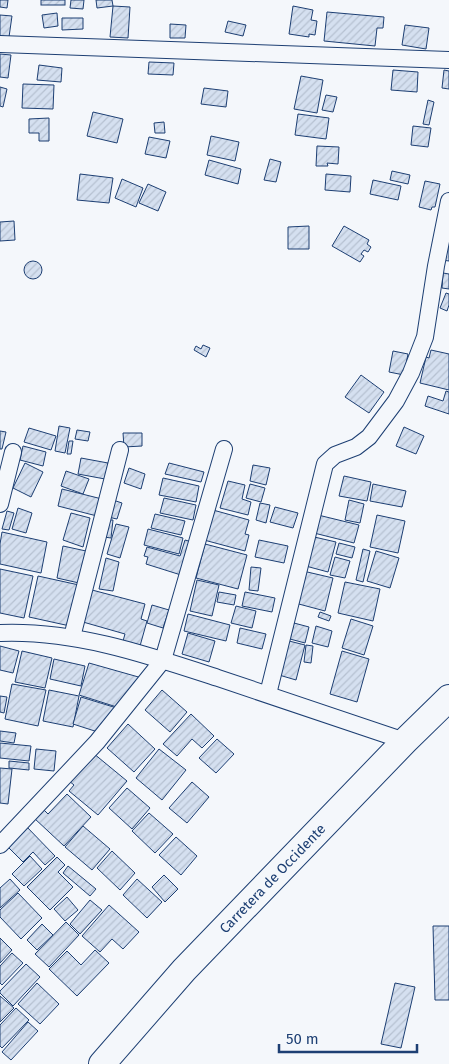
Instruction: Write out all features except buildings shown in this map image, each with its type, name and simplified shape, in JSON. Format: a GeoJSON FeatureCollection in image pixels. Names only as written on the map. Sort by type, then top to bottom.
{"type":"FeatureCollection","features":[{"type":"Feature","properties":{"kind":"main road","name":"Carretera de Occidente"},"geometry":{"type":"LineString","coordinates":[[102,1064],[184,970],[405,741],[449,698]]}},
{"type":"Feature","properties":{"kind":"street"},"geometry":{"type":"LineString","coordinates":[[0,44],[449,60]]}},
{"type":"Feature","properties":{"kind":"street"},"geometry":{"type":"LineString","coordinates":[[268,694],[325,464],[335,455],[356,447],[369,437],[396,401],[411,373],[425,336],[449,201]]}},
{"type":"Feature","properties":{"kind":"street"},"geometry":{"type":"LineString","coordinates":[[0,845],[97,742],[163,660],[224,449]]}},
{"type":"Feature","properties":{"kind":"street"},"geometry":{"type":"LineString","coordinates":[[72,637],[120,450]]}},
{"type":"Feature","properties":{"kind":"street"},"geometry":{"type":"LineString","coordinates":[[0,504],[13,452]]}},
{"type":"Feature","properties":{"kind":"street"},"geometry":{"type":"LineString","coordinates":[[0,633],[18,632],[72,637],[163,660],[405,741]]}}]}
